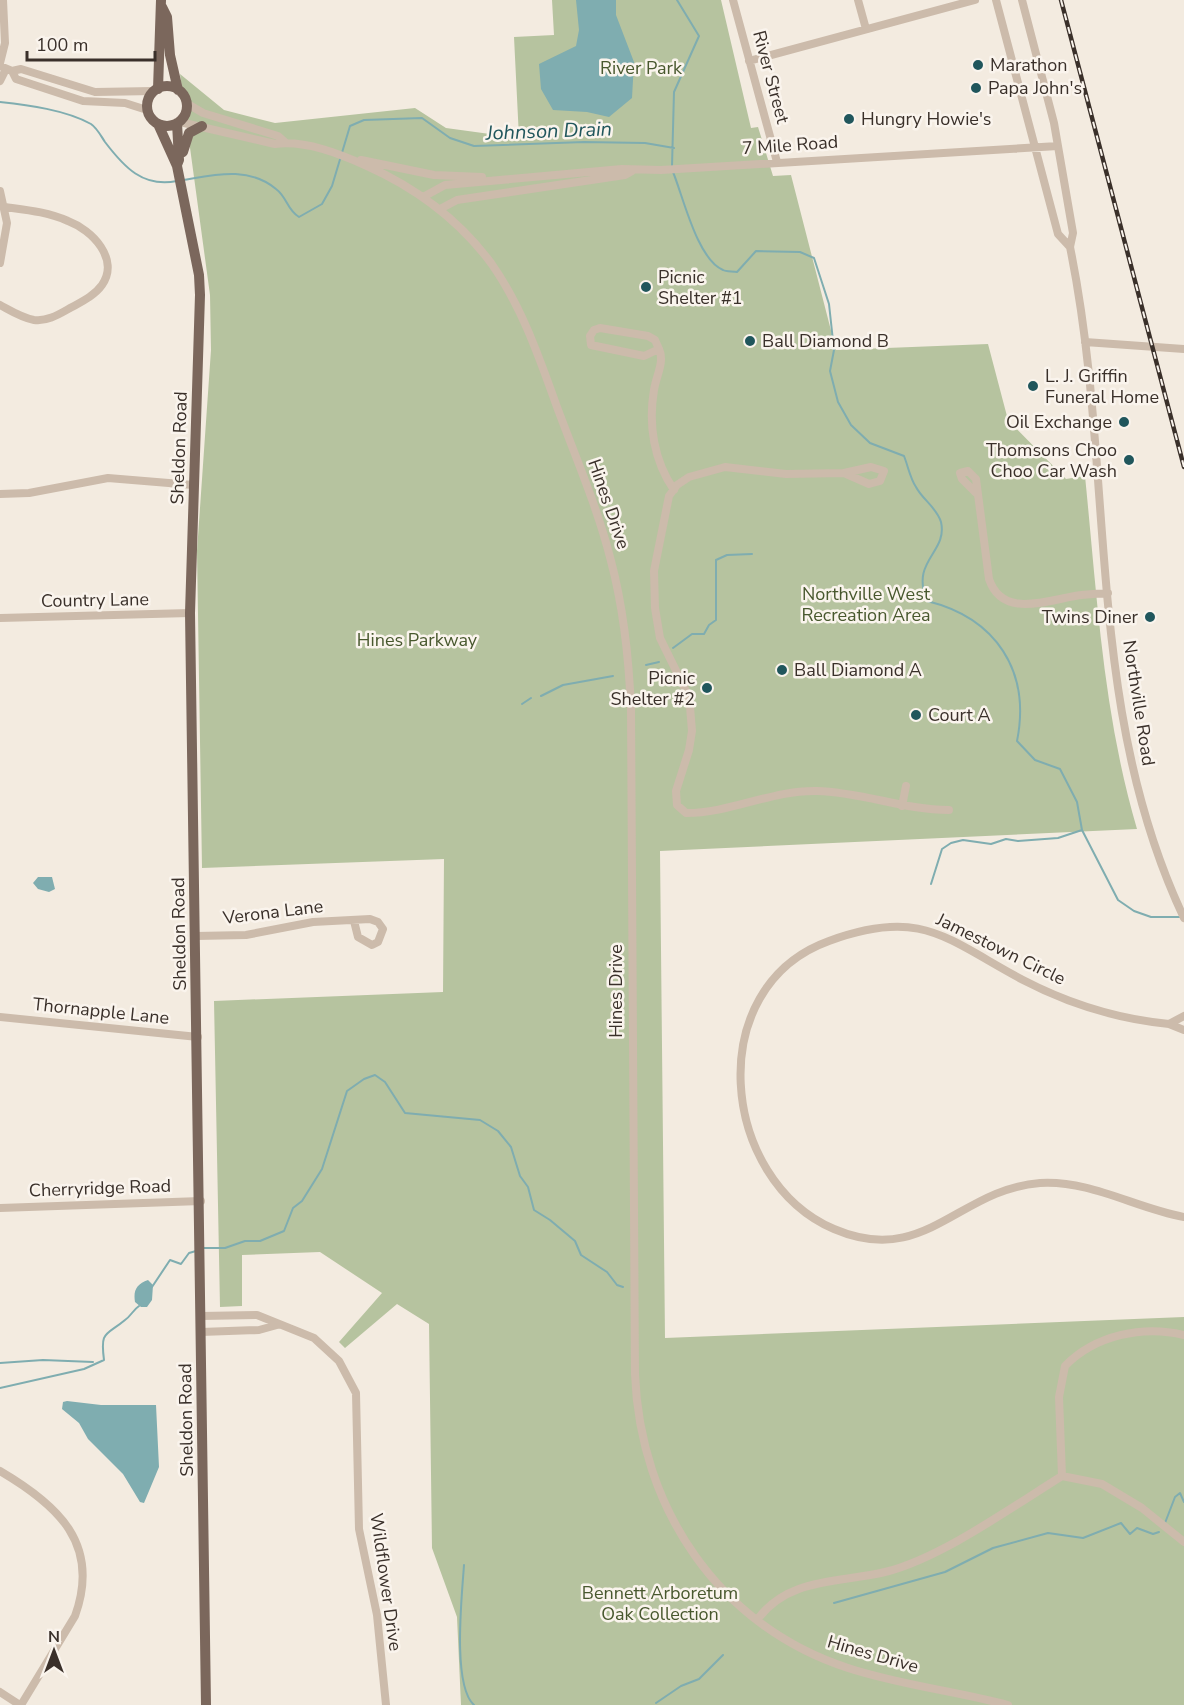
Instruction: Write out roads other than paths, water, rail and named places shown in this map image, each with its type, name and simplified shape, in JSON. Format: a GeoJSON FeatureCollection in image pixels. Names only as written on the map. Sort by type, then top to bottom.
{"type":"FeatureCollection","features":[{"type":"Feature","properties":{"kind":"main road"},"geometry":{"type":"LineString","coordinates":[[161,4],[167,17],[170,55],[178,90],[186,103],[186,113],[178,122],[165,126],[158,124],[147,110],[148,100],[156,90],[161,4]]}},
{"type":"Feature","properties":{"kind":"main road"},"geometry":{"type":"LineString","coordinates":[[156,90],[169,87],[178,90]]}},
{"type":"Feature","properties":{"kind":"main road","name":"Sheldon Road"},"geometry":{"type":"LineString","coordinates":[[178,122],[180,185],[199,276],[200,296],[190,613],[201,1201],[206,1705]]}},
{"type":"Feature","properties":{"kind":"main road","name":"Sheldon Road"},"geometry":{"type":"LineString","coordinates":[[158,124],[178,165]]}},
{"type":"Feature","properties":{"kind":"main road"},"geometry":{"type":"LineString","coordinates":[[178,165],[189,133],[202,126]]}},
{"type":"Feature","properties":{"kind":"street"},"geometry":{"type":"LineString","coordinates":[[0,81],[5,67],[3,0]]}},
{"type":"Feature","properties":{"kind":"street","name":"River Street"},"geometry":{"type":"LineString","coordinates":[[733,0],[777,162]]}},
{"type":"Feature","properties":{"kind":"street"},"geometry":{"type":"LineString","coordinates":[[858,0],[866,29]]}},
{"type":"Feature","properties":{"kind":"street"},"geometry":{"type":"LineString","coordinates":[[749,61],[975,0]]}},
{"type":"Feature","properties":{"kind":"street"},"geometry":{"type":"LineString","coordinates":[[996,0],[1058,234],[1070,248]]}},
{"type":"Feature","properties":{"kind":"street"},"geometry":{"type":"LineString","coordinates":[[1022,0],[1058,146],[1073,233],[1070,248]]}},
{"type":"Feature","properties":{"kind":"street"},"geometry":{"type":"LineString","coordinates":[[5,67],[21,69],[95,92],[156,90]]}},
{"type":"Feature","properties":{"kind":"street"},"geometry":{"type":"LineString","coordinates":[[5,67],[16,79],[84,101],[125,103],[147,110]]}},
{"type":"Feature","properties":{"kind":"street"},"geometry":{"type":"LineString","coordinates":[[186,103],[203,113],[278,136],[286,143]]}},
{"type":"Feature","properties":{"kind":"street"},"geometry":{"type":"LineString","coordinates":[[178,122],[275,144],[286,143],[434,175],[530,178]]}},
{"type":"Feature","properties":{"kind":"street","name":"7 Mile Road"},"geometry":{"type":"LineString","coordinates":[[423,197],[445,185],[622,169],[661,170],[1058,146]]}},
{"type":"Feature","properties":{"kind":"street","name":"Hines Drive"},"geometry":{"type":"LineString","coordinates":[[347,157],[395,179],[440,209],[490,263],[522,316],[595,507],[620,599],[631,710],[635,1374],[638,1415],[652,1476],[677,1529],[714,1580],[757,1620],[804,1650],[848,1668],[1008,1705]]}},
{"type":"Feature","properties":{"kind":"street","name":"7 Mile Road"},"geometry":{"type":"LineString","coordinates":[[440,209],[457,200],[624,175],[633,170]]}},
{"type":"Feature","properties":{"kind":"street"},"geometry":{"type":"LineString","coordinates":[[0,191],[7,223],[0,263]]}},
{"type":"Feature","properties":{"kind":"street"},"geometry":{"type":"LineString","coordinates":[[0,305],[33,320],[47,319],[92,295],[102,285],[107,272],[104,252],[92,236],[78,226],[47,214],[5,207]]}},
{"type":"Feature","properties":{"kind":"street","name":"Northville Road"},"geometry":{"type":"LineString","coordinates":[[1070,248],[1086,342],[1117,692],[1127,750],[1152,838],[1174,898],[1184,918]]}},
{"type":"Feature","properties":{"kind":"street"},"geometry":{"type":"LineString","coordinates":[[659,349],[644,356],[598,348],[589,342],[594,330],[600,328],[648,336],[655,340],[659,349],[662,357],[654,388],[653,438],[664,476],[674,490]]}},
{"type":"Feature","properties":{"kind":"street"},"geometry":{"type":"LineString","coordinates":[[1086,342],[1184,349]]}},
{"type":"Feature","properties":{"kind":"street"},"geometry":{"type":"LineString","coordinates":[[844,473],[786,474],[725,467],[689,477],[669,496],[654,571],[655,608],[660,638],[688,695],[690,707],[692,731],[689,750],[676,791],[677,805],[686,813],[702,813],[767,796],[818,791],[853,795],[902,806],[949,810]]}},
{"type":"Feature","properties":{"kind":"street"},"geometry":{"type":"LineString","coordinates":[[0,494],[29,493],[108,478],[193,484]]}},
{"type":"Feature","properties":{"kind":"street"},"geometry":{"type":"LineString","coordinates":[[976,493],[989,579],[993,589],[1007,602],[1027,606],[1078,595],[1108,593]]}},
{"type":"Feature","properties":{"kind":"street","name":"Country Lane"},"geometry":{"type":"LineString","coordinates":[[0,618],[190,613]]}},
{"type":"Feature","properties":{"kind":"street"},"geometry":{"type":"LineString","coordinates":[[902,806],[906,786]]}},
{"type":"Feature","properties":{"kind":"street","name":"Verona Lane"},"geometry":{"type":"LineString","coordinates":[[196,936],[246,935],[313,922],[354,921]]}},
{"type":"Feature","properties":{"kind":"street","name":"Jamestown Circle"},"geometry":{"type":"LineString","coordinates":[[1184,1030],[1170,1024],[1117,1016],[1078,1005],[1023,980],[942,933],[920,928],[877,929],[826,941],[803,953],[777,975],[759,998],[746,1029],[740,1055],[739,1077],[749,1125],[764,1164],[788,1198],[810,1216],[835,1230],[881,1241],[918,1235],[994,1193],[1040,1184],[1060,1183],[1096,1190],[1184,1217]]}},
{"type":"Feature","properties":{"kind":"street"},"geometry":{"type":"LineString","coordinates":[[1170,1024],[1184,1016]]}},
{"type":"Feature","properties":{"kind":"street","name":"Thornapple Lane"},"geometry":{"type":"LineString","coordinates":[[0,1017],[198,1037]]}},
{"type":"Feature","properties":{"kind":"street","name":"Cherryridge Road"},"geometry":{"type":"LineString","coordinates":[[0,1208],[201,1201]]}},
{"type":"Feature","properties":{"kind":"street","name":"Wildflower Drive"},"geometry":{"type":"LineString","coordinates":[[201,1316],[257,1315],[314,1338],[339,1361],[356,1393],[359,1529],[377,1615],[386,1705]]}},
{"type":"Feature","properties":{"kind":"street","name":"Wildflower Drive"},"geometry":{"type":"LineString","coordinates":[[201,1332],[259,1330],[277,1325]]}},
{"type":"Feature","properties":{"kind":"street"},"geometry":{"type":"LineString","coordinates":[[1062,1476],[1059,1397],[1065,1366],[1091,1346],[1112,1337],[1138,1332],[1184,1335]]}},
{"type":"Feature","properties":{"kind":"street"},"geometry":{"type":"LineString","coordinates":[[0,1471],[36,1493],[63,1518],[75,1539],[82,1566],[80,1602],[75,1616],[21,1705],[0,1692]]}},
{"type":"Feature","properties":{"kind":"street"},"geometry":{"type":"LineString","coordinates":[[757,1620],[772,1602],[796,1588],[886,1572],[947,1546],[1062,1476],[1102,1484],[1142,1508],[1184,1542]]}},
{"type":"Feature","properties":{"kind":"water"},"geometry":{"type":"Polygon","coordinates":[[[576,0],[616,0],[616,15],[634,62],[632,98],[609,117],[587,112],[553,110],[541,89],[539,64],[576,46],[579,30],[576,0]]]}},
{"type":"Feature","properties":{"kind":"water"},"geometry":{"type":"Polygon","coordinates":[[[38,877],[52,877],[55,889],[49,892],[38,889],[33,883],[38,877]]]}},
{"type":"Feature","properties":{"kind":"water"},"geometry":{"type":"Polygon","coordinates":[[[148,1280],[153,1285],[152,1300],[147,1307],[141,1307],[135,1302],[135,1291],[141,1283],[148,1280]]]}},
{"type":"Feature","properties":{"kind":"water"},"geometry":{"type":"Polygon","coordinates":[[[63,1402],[101,1405],[156,1405],[159,1467],[144,1503],[140,1502],[123,1474],[88,1439],[79,1423],[62,1409],[63,1402]]]}},
{"type":"Feature","properties":{"kind":"waterway"},"geometry":{"type":"LineString","coordinates":[[672,166],[674,92],[699,36],[677,0]]}},
{"type":"Feature","properties":{"kind":"waterway","name":"Johnson Drain"},"geometry":{"type":"LineString","coordinates":[[0,102],[47,109],[81,119],[95,128],[119,160],[135,174],[154,181],[177,181]]}},
{"type":"Feature","properties":{"kind":"waterway","name":"Johnson Drain"},"geometry":{"type":"LineString","coordinates":[[183,180],[231,174],[254,177],[280,192],[292,211],[299,217],[322,204],[332,186],[350,126],[364,120],[422,118],[450,138],[474,146],[584,142],[645,143],[674,148]]}},
{"type":"Feature","properties":{"kind":"waterway"},"geometry":{"type":"LineString","coordinates":[[673,172],[698,240],[714,264],[723,270],[737,272],[756,251],[800,252],[814,258],[829,304],[834,350],[830,371],[838,402],[851,425],[870,443],[904,456],[914,483],[941,522],[942,533],[923,576],[927,601],[951,609],[972,620],[989,634],[1003,651],[1013,670],[1019,692],[1020,716],[1017,741],[1035,760],[1060,769],[1077,802],[1082,830],[1118,900],[1134,911],[1151,917],[1181,917]]}},
{"type":"Feature","properties":{"kind":"waterway"},"geometry":{"type":"LineString","coordinates":[[673,648],[692,634],[704,634],[709,625],[716,620],[716,560],[727,555],[752,554]]}},
{"type":"Feature","properties":{"kind":"waterway"},"geometry":{"type":"LineString","coordinates":[[646,665],[659,662]]}},
{"type":"Feature","properties":{"kind":"waterway"},"geometry":{"type":"LineString","coordinates":[[541,696],[563,685],[613,676]]}},
{"type":"Feature","properties":{"kind":"waterway"},"geometry":{"type":"LineString","coordinates":[[522,704],[531,698]]}},
{"type":"Feature","properties":{"kind":"waterway"},"geometry":{"type":"LineString","coordinates":[[931,884],[942,849],[951,843],[963,840],[991,844],[1006,839],[1018,841],[1058,838],[1082,830]]}},
{"type":"Feature","properties":{"kind":"waterway"},"geometry":{"type":"LineString","coordinates":[[204,1248],[225,1248],[245,1241],[260,1241],[284,1231],[293,1208],[302,1201],[322,1169],[347,1091],[364,1079],[375,1075],[385,1082],[405,1113],[480,1120],[498,1131],[511,1147],[520,1176],[528,1187],[534,1210],[575,1241],[581,1255],[607,1272],[617,1285],[623,1287]]}},
{"type":"Feature","properties":{"kind":"waterway"},"geometry":{"type":"LineString","coordinates":[[152,1287],[170,1260],[181,1264],[189,1253],[196,1251]]}},
{"type":"Feature","properties":{"kind":"waterway"},"geometry":{"type":"LineString","coordinates":[[0,1388],[84,1369],[104,1360],[104,1338],[139,1306]]}},
{"type":"Feature","properties":{"kind":"waterway"},"geometry":{"type":"LineString","coordinates":[[0,1363],[43,1360],[93,1362]]}},
{"type":"Feature","properties":{"kind":"waterway"},"geometry":{"type":"LineString","coordinates":[[1165,1523],[1175,1497],[1180,1493],[1184,1502]]}},
{"type":"Feature","properties":{"kind":"waterway"},"geometry":{"type":"LineString","coordinates":[[834,1603],[945,1572],[993,1548],[1048,1533],[1083,1538],[1121,1523],[1130,1534],[1137,1528],[1153,1534],[1159,1532]]}},
{"type":"Feature","properties":{"kind":"waterway"},"geometry":{"type":"LineString","coordinates":[[464,1565],[460,1617],[461,1660],[467,1694],[474,1705]]}},
{"type":"Feature","properties":{"kind":"waterway"},"geometry":{"type":"LineString","coordinates":[[656,1703],[681,1686],[699,1679],[723,1655]]}},
{"type":"Feature","properties":{"kind":"railway"},"geometry":{"type":"LineString","coordinates":[[1061,0],[1184,467]]}},
{"type":"Feature","properties":{"kind":"place","name":"Marathon"},"geometry":{"type":"Point","coordinates":[978,65]}},
{"type":"Feature","properties":{"kind":"place","name":"Papa John's"},"geometry":{"type":"Point","coordinates":[976,88]}},
{"type":"Feature","properties":{"kind":"place","name":"Hungry Howie's"},"geometry":{"type":"Point","coordinates":[849,119]}},
{"type":"Feature","properties":{"kind":"place","name":"Picnic Shelter #1"},"geometry":{"type":"Point","coordinates":[646,287]}},
{"type":"Feature","properties":{"kind":"place","name":"Ball Diamond B"},"geometry":{"type":"Point","coordinates":[750,341]}},
{"type":"Feature","properties":{"kind":"place","name":"L. J. Griffin Funeral Home"},"geometry":{"type":"Point","coordinates":[1033,386]}},
{"type":"Feature","properties":{"kind":"place","name":"Oil Exchange"},"geometry":{"type":"Point","coordinates":[1124,422]}},
{"type":"Feature","properties":{"kind":"place","name":"Thomsons Choo Choo Car Wash"},"geometry":{"type":"Point","coordinates":[1129,460]}},
{"type":"Feature","properties":{"kind":"place","name":"Twins Diner"},"geometry":{"type":"Point","coordinates":[1150,617]}},
{"type":"Feature","properties":{"kind":"place","name":"Ball Diamond A"},"geometry":{"type":"Point","coordinates":[782,670]}},
{"type":"Feature","properties":{"kind":"place","name":"Picnic Shelter #2"},"geometry":{"type":"Point","coordinates":[707,688]}},
{"type":"Feature","properties":{"kind":"place","name":"Court A"},"geometry":{"type":"Point","coordinates":[916,715]}},
{"type":"Feature","properties":{"kind":"park label","name":"River Park"},"geometry":{"type":"Point","coordinates":[641,68]}},
{"type":"Feature","properties":{"kind":"park label","name":"Northville West Recreation Area"},"geometry":{"type":"Point","coordinates":[866,604]}},
{"type":"Feature","properties":{"kind":"park label","name":"Hines Parkway"},"geometry":{"type":"Point","coordinates":[417,640]}},
{"type":"Feature","properties":{"kind":"park label","name":"Bennett Arboretum Oak Collection"},"geometry":{"type":"Point","coordinates":[660,1603]}}]}
